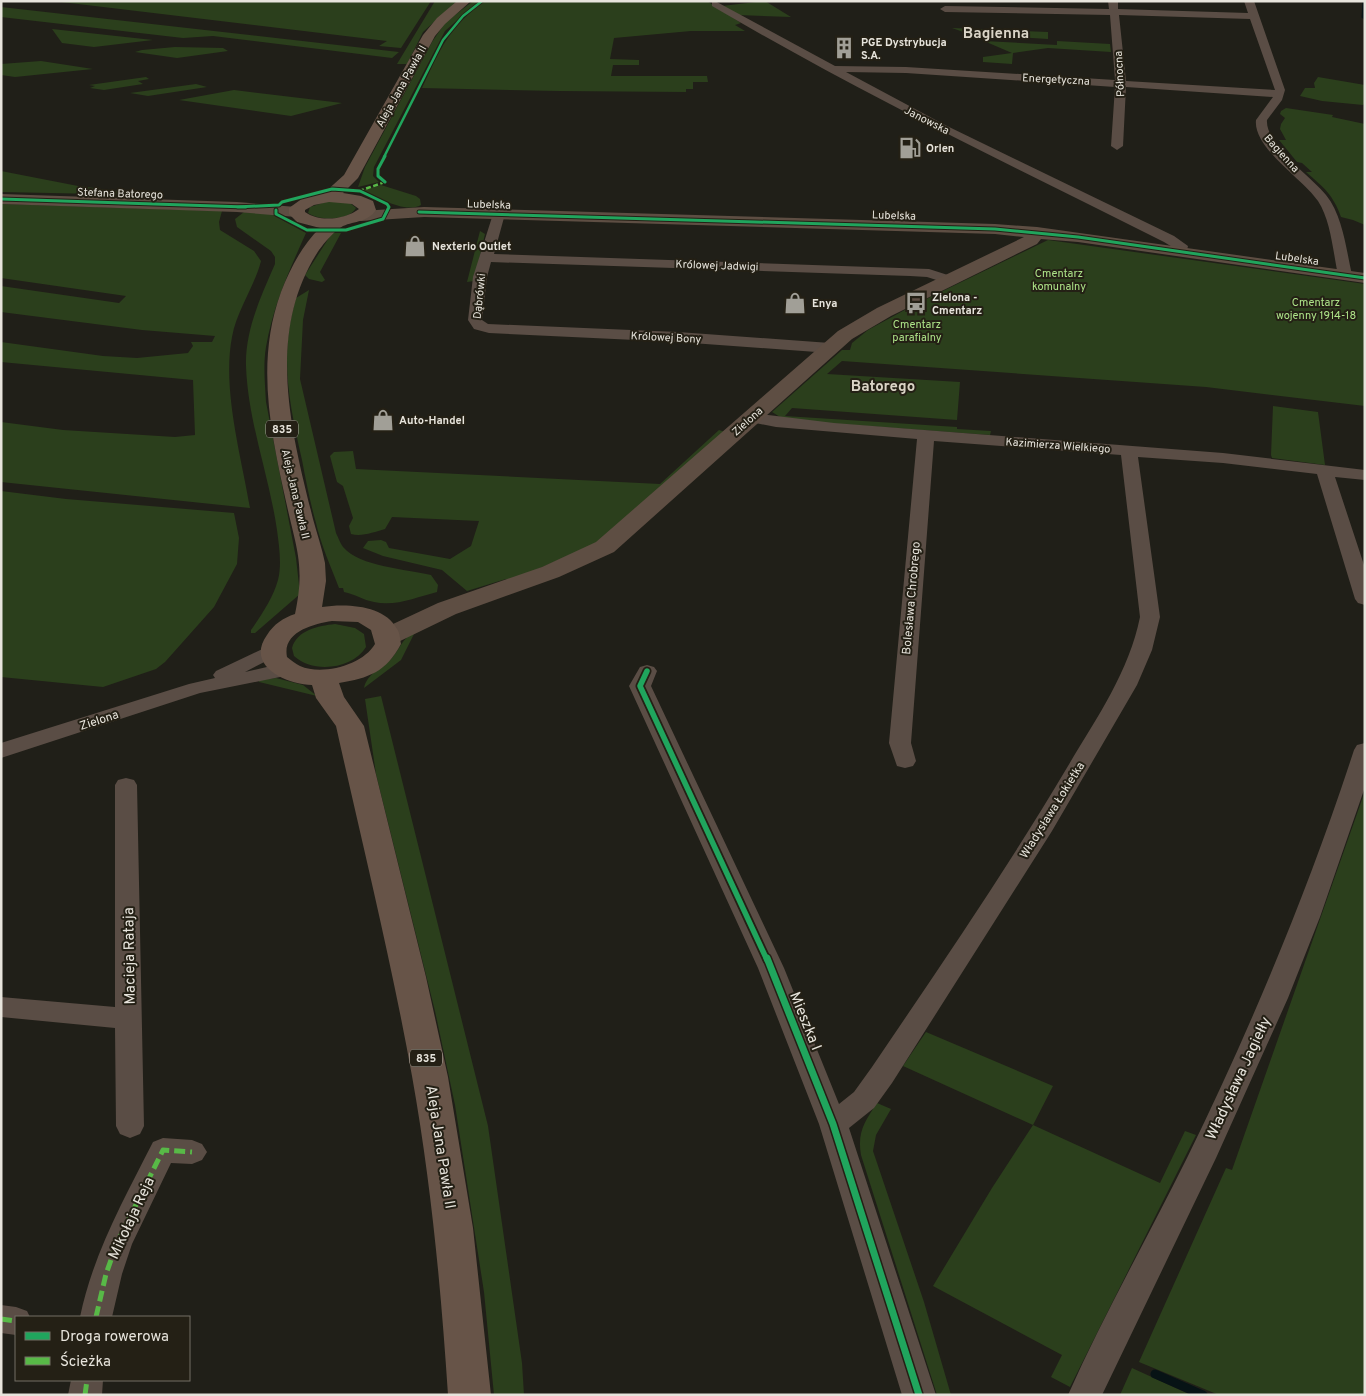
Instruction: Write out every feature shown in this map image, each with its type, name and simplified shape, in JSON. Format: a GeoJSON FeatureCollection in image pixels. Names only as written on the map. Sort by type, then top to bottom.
{"type":"FeatureCollection","features":[{"type":"Feature","properties":{"kind":"main road","name":"Aleja Jana Pawła II"},"geometry":{"type":"LineString","coordinates":[[329,197],[350,178],[429,35],[442,21],[465,2]]}},
{"type":"Feature","properties":{"kind":"main road"},"geometry":{"type":"LineString","coordinates":[[350,178],[351,198]]}},
{"type":"Feature","properties":{"kind":"main road"},"geometry":{"type":"LineString","coordinates":[[313,245],[312,226],[303,213],[314,200],[329,197],[351,198],[364,210]]}},
{"type":"Feature","properties":{"kind":"main road","name":"835"},"geometry":{"type":"LineString","coordinates":[[303,213],[338,222],[364,210]]}},
{"type":"Feature","properties":{"kind":"main road","name":"Aleja Jana Pawła II"},"geometry":{"type":"LineString","coordinates":[[307,618],[313,570],[277,399],[275,376],[277,341],[283,312],[292,287],[313,245],[338,222]]}},
{"type":"Feature","properties":{"kind":"main road","name":"Aleja Jana Pawła II"},"geometry":{"type":"LineString","coordinates":[[313,570],[345,613]]}},
{"type":"Feature","properties":{"kind":"main road"},"geometry":{"type":"LineString","coordinates":[[332,613],[345,613],[367,617],[381,629],[387,645],[381,656],[373,663],[358,671],[324,678],[301,676],[278,659],[276,640],[283,632],[307,618],[332,613]]}},
{"type":"Feature","properties":{"kind":"main road","name":"Aleja Jana Pawła II"},"geometry":{"type":"LineString","coordinates":[[358,671],[350,726],[421,1034],[440,1128],[456,1241],[470,1395]]}},
{"type":"Feature","properties":{"kind":"main road","name":"Aleja Jana Pawła II"},"geometry":{"type":"LineString","coordinates":[[324,678],[330,698],[350,726]]}},
{"type":"Feature","properties":{"kind":"street"},"geometry":{"type":"LineString","coordinates":[[1249,1],[1279,86],[1280,94]]}},
{"type":"Feature","properties":{"kind":"street","name":"Janowska"},"geometry":{"type":"LineString","coordinates":[[715,4],[833,70],[941,127],[1178,244],[1181,246],[1181,251]]}},
{"type":"Feature","properties":{"kind":"street"},"geometry":{"type":"LineString","coordinates":[[945,10],[1010,6],[1114,6],[1255,16]]}},
{"type":"Feature","properties":{"kind":"street","name":"Północna"},"geometry":{"type":"LineString","coordinates":[[1114,6],[1122,83],[1117,146]]}},
{"type":"Feature","properties":{"kind":"street","name":"Energetyczna"},"geometry":{"type":"LineString","coordinates":[[833,70],[906,70],[1280,94]]}},
{"type":"Feature","properties":{"kind":"street","name":"Bagienna"},"geometry":{"type":"LineString","coordinates":[[1280,94],[1263,118],[1262,131],[1270,143],[1325,203],[1345,275]]}},
{"type":"Feature","properties":{"kind":"street","name":"Stefana Batorego"},"geometry":{"type":"LineString","coordinates":[[1,199],[237,207],[303,213]]}},
{"type":"Feature","properties":{"kind":"street","name":"Lubelska"},"geometry":{"type":"LineString","coordinates":[[364,210],[956,227],[1037,232],[1365,278]]}},
{"type":"Feature","properties":{"kind":"street","name":"Dąbrówki"},"geometry":{"type":"LineString","coordinates":[[499,214],[480,277],[475,321],[484,328],[502,329]]}},
{"type":"Feature","properties":{"kind":"street"},"geometry":{"type":"LineString","coordinates":[[1139,245],[1143,237],[1144,226]]}},
{"type":"Feature","properties":{"kind":"street","name":"Zielona"},"geometry":{"type":"LineString","coordinates":[[381,629],[549,574],[581,561],[605,547],[830,348],[866,320],[1031,240],[1037,232]]}},
{"type":"Feature","properties":{"kind":"street","name":"Królowej Jadwigi"},"geometry":{"type":"LineString","coordinates":[[485,258],[910,272],[929,273],[949,280]]}},
{"type":"Feature","properties":{"kind":"street","name":"Królowej Bony"},"geometry":{"type":"LineString","coordinates":[[502,329],[678,337],[830,348]]}},
{"type":"Feature","properties":{"kind":"street","name":"Kazimierza Wielkiego"},"geometry":{"type":"LineString","coordinates":[[752,418],[776,422],[926,435],[1128,450],[1324,469],[1365,475]]}},
{"type":"Feature","properties":{"kind":"street","name":"Bolesława Chrobrego"},"geometry":{"type":"LineString","coordinates":[[905,761],[900,743],[926,435]]}},
{"type":"Feature","properties":{"kind":"street","name":"Władysława Łokietka"},"geometry":{"type":"LineString","coordinates":[[833,1124],[864,1100],[904,1042],[1053,812],[1112,710],[1139,653],[1150,618],[1128,450]]}},
{"type":"Feature","properties":{"kind":"street"},"geometry":{"type":"LineString","coordinates":[[1324,469],[1365,599]]}},
{"type":"Feature","properties":{"kind":"street","name":"Zielona"},"geometry":{"type":"LineString","coordinates":[[1,751],[196,688],[273,673],[278,659]]}},
{"type":"Feature","properties":{"kind":"street","name":"Mieszka I"},"geometry":{"type":"LineString","coordinates":[[647,671],[640,686],[771,968],[833,1124],[919,1395]]}},
{"type":"Feature","properties":{"kind":"street","name":"Władysława Jagiełły"},"geometry":{"type":"LineString","coordinates":[[1085,1395],[1240,1079],[1293,955],[1344,820],[1365,750]]}},
{"type":"Feature","properties":{"kind":"street","name":"Macieja Rataja"},"geometry":{"type":"LineString","coordinates":[[126,785],[130,1126]]}},
{"type":"Feature","properties":{"kind":"street"},"geometry":{"type":"LineString","coordinates":[[1,1007],[130,1019]]}},
{"type":"Feature","properties":{"kind":"street","name":"Mikołaja Reja"},"geometry":{"type":"LineString","coordinates":[[96,1316],[106,1274],[117,1242],[163,1150],[192,1152]]}},
{"type":"Feature","properties":{"kind":"street"},"geometry":{"type":"LineString","coordinates":[[1,1319],[15,1321]]}},
{"type":"Feature","properties":{"kind":"street"},"geometry":{"type":"LineString","coordinates":[[85,1395],[87,1381]]}},
{"type":"Feature","properties":{"kind":"green space"},"geometry":{"type":"Polygon","coordinates":[[[53,1],[431,1],[401,48],[379,46],[387,41],[53,1]]]}},
{"type":"Feature","properties":{"kind":"green space"},"geometry":{"type":"Polygon","coordinates":[[[435,1],[457,1],[423,32],[407,64],[397,64],[435,1]]]}},
{"type":"Feature","properties":{"kind":"green space"},"geometry":{"type":"Polygon","coordinates":[[[473,1],[479,1],[445,31],[374,167],[373,176],[379,182],[358,187],[365,167],[432,42],[445,23],[473,1]]]}},
{"type":"Feature","properties":{"kind":"green space"},"geometry":{"type":"Polygon","coordinates":[[[485,1],[707,1],[741,23],[735,25],[745,31],[691,31],[614,38],[610,59],[639,60],[639,65],[613,65],[611,76],[707,76],[708,82],[693,82],[693,89],[686,89],[686,92],[422,88],[440,50],[454,30],[462,20],[485,1]]]}},
{"type":"Feature","properties":{"kind":"green space"},"geometry":{"type":"Polygon","coordinates":[[[765,1],[791,17],[738,15],[722,6],[765,1]]]}},
{"type":"Feature","properties":{"kind":"green space"},"geometry":{"type":"Polygon","coordinates":[[[1,7],[399,52],[392,58],[213,36],[183,38],[1,17],[1,7]]]}},
{"type":"Feature","properties":{"kind":"green space"},"geometry":{"type":"Polygon","coordinates":[[[952,28],[1048,32],[1048,39],[969,34],[952,28]]]}},
{"type":"Feature","properties":{"kind":"green space"},"geometry":{"type":"Polygon","coordinates":[[[52,29],[153,40],[94,47],[62,43],[52,29]]]}},
{"type":"Feature","properties":{"kind":"green space"},"geometry":{"type":"Polygon","coordinates":[[[984,41],[1057,45],[1057,41],[1110,44],[1111,52],[1048,48],[1013,53],[1012,64],[983,62],[983,57],[1012,53],[984,41]]]}},
{"type":"Feature","properties":{"kind":"green space"},"geometry":{"type":"Polygon","coordinates":[[[175,47],[223,48],[228,51],[177,58],[135,52],[175,47]]]}},
{"type":"Feature","properties":{"kind":"green space"},"geometry":{"type":"Polygon","coordinates":[[[41,61],[93,69],[15,77],[1,75],[1,64],[41,61]]]}},
{"type":"Feature","properties":{"kind":"green space"},"geometry":{"type":"Polygon","coordinates":[[[146,77],[149,79],[138,81],[143,84],[104,90],[90,88],[95,86],[89,85],[146,77]]]}},
{"type":"Feature","properties":{"kind":"green space"},"geometry":{"type":"Polygon","coordinates":[[[1318,77],[1365,85],[1365,103],[1363,105],[1322,101],[1300,96],[1305,88],[1315,88],[1314,83],[1318,77]]]}},
{"type":"Feature","properties":{"kind":"green space"},"geometry":{"type":"Polygon","coordinates":[[[196,84],[207,87],[148,96],[130,93],[196,84]]]}},
{"type":"Feature","properties":{"kind":"green space"},"geometry":{"type":"Polygon","coordinates":[[[234,90],[342,103],[291,116],[179,100],[234,90]]]}},
{"type":"Feature","properties":{"kind":"green space"},"geometry":{"type":"Polygon","coordinates":[[[1286,108],[1333,115],[1332,117],[1365,124],[1365,225],[1341,217],[1331,197],[1306,172],[1312,172],[1302,163],[1297,162],[1279,140],[1286,140],[1280,129],[1285,118],[1280,114],[1286,108]]]}},
{"type":"Feature","properties":{"kind":"green space"},"geometry":{"type":"Polygon","coordinates":[[[1,171],[78,186],[149,195],[1,192],[1,171]]]}},
{"type":"Feature","properties":{"kind":"green space"},"geometry":{"type":"Polygon","coordinates":[[[381,185],[416,196],[420,199],[421,205],[414,207],[399,206],[363,190],[381,185]]]}},
{"type":"Feature","properties":{"kind":"green space"},"geometry":{"type":"Polygon","coordinates":[[[329,201],[350,203],[356,208],[347,215],[333,218],[313,216],[308,213],[310,207],[329,201]]]}},
{"type":"Feature","properties":{"kind":"green space"},"geometry":{"type":"Polygon","coordinates":[[[1,204],[222,211],[219,222],[220,230],[254,251],[261,261],[234,327],[229,378],[234,422],[250,508],[1,482],[1,422],[63,430],[175,437],[195,435],[193,380],[1,362],[1,342],[103,356],[137,358],[188,353],[193,346],[191,342],[212,342],[215,336],[142,330],[1,312],[1,286],[119,303],[126,296],[1,278],[1,204]]]}},
{"type":"Feature","properties":{"kind":"green space"},"geometry":{"type":"Polygon","coordinates":[[[244,212],[271,214],[306,233],[277,303],[266,347],[264,368],[266,402],[296,558],[300,594],[255,633],[251,633],[251,630],[273,593],[278,580],[280,561],[273,509],[251,408],[246,353],[251,326],[264,288],[275,264],[275,257],[271,251],[237,227],[235,219],[244,212]]]}},
{"type":"Feature","properties":{"kind":"green space"},"geometry":{"type":"Polygon","coordinates":[[[480,231],[485,234],[474,281],[467,282],[480,231]]]}},
{"type":"Feature","properties":{"kind":"green space"},"geometry":{"type":"Polygon","coordinates":[[[332,233],[341,233],[320,272],[325,280],[322,282],[309,279],[305,275],[332,233]]]}},
{"type":"Feature","properties":{"kind":"green space"},"geometry":{"type":"Polygon","coordinates":[[[1048,240],[1365,284],[1365,406],[1206,387],[842,361],[827,374],[960,382],[957,420],[792,408],[785,416],[957,427],[957,429],[991,431],[990,435],[785,420],[772,412],[842,350],[850,350],[852,343],[868,330],[912,306],[1048,240]]]}},
{"type":"Feature","properties":{"kind":"green space"},"geometry":{"type":"Polygon","coordinates":[[[309,290],[303,320],[300,379],[336,533],[343,547],[361,559],[384,566],[431,575],[438,585],[437,592],[406,601],[382,603],[344,592],[343,588],[339,588],[326,556],[312,507],[290,399],[287,360],[291,320],[296,298],[309,290]]]}},
{"type":"Feature","properties":{"kind":"green space"},"geometry":{"type":"Polygon","coordinates":[[[1273,406],[1318,412],[1325,465],[1272,458],[1273,406]]]}},
{"type":"Feature","properties":{"kind":"green space"},"geometry":{"type":"Polygon","coordinates":[[[719,430],[725,432],[602,539],[591,546],[510,581],[506,579],[467,591],[442,570],[383,556],[363,548],[368,541],[381,540],[386,542],[389,548],[450,559],[471,546],[479,521],[392,517],[385,529],[364,535],[351,534],[349,526],[353,518],[343,486],[337,482],[330,456],[334,452],[353,451],[356,469],[660,484],[719,430]]]}},
{"type":"Feature","properties":{"kind":"green space"},"geometry":{"type":"Polygon","coordinates":[[[1,491],[66,499],[234,513],[239,538],[237,564],[214,607],[165,662],[156,669],[103,687],[1,677],[1,491]]]}},
{"type":"Feature","properties":{"kind":"green space"},"geometry":{"type":"Polygon","coordinates":[[[335,624],[355,628],[364,634],[366,647],[360,654],[343,664],[322,667],[302,662],[294,656],[292,648],[298,637],[303,633],[322,626],[335,624]]]}},
{"type":"Feature","properties":{"kind":"green space"},"geometry":{"type":"Polygon","coordinates":[[[415,632],[401,660],[364,688],[371,675],[391,659],[404,641],[415,632]]]}},
{"type":"Feature","properties":{"kind":"green space"},"geometry":{"type":"Polygon","coordinates":[[[276,678],[303,685],[317,696],[259,682],[259,680],[276,678]]]}},
{"type":"Feature","properties":{"kind":"green space"},"geometry":{"type":"Polygon","coordinates":[[[381,696],[488,1126],[522,1363],[524,1395],[494,1395],[484,1292],[455,1105],[435,1011],[376,774],[365,699],[381,696]]]}},
{"type":"Feature","properties":{"kind":"green space"},"geometry":{"type":"Polygon","coordinates":[[[1365,791],[1365,1395],[1219,1395],[1139,1362],[1226,1168],[1232,1170],[1365,791]]]}},
{"type":"Feature","properties":{"kind":"green space"},"geometry":{"type":"Polygon","coordinates":[[[926,1032],[1053,1086],[1033,1125],[903,1066],[926,1032]]]}},
{"type":"Feature","properties":{"kind":"green space"},"geometry":{"type":"Polygon","coordinates":[[[877,1103],[891,1109],[876,1135],[873,1151],[924,1302],[951,1395],[937,1395],[861,1155],[861,1133],[877,1103]]]}},
{"type":"Feature","properties":{"kind":"green space"},"geometry":{"type":"Polygon","coordinates":[[[1033,1125],[1160,1183],[1185,1131],[1196,1135],[1070,1387],[1051,1377],[1062,1355],[933,1286],[992,1188],[1033,1125]]]}},
{"type":"Feature","properties":{"kind":"green space"},"geometry":{"type":"Polygon","coordinates":[[[1132,1368],[1191,1395],[1120,1395],[1132,1368]]]}},
{"type":"Feature","properties":{"kind":"waterway"},"geometry":{"type":"LineString","coordinates":[[1364,1],[1363,17],[1365,18]]}},
{"type":"Feature","properties":{"kind":"waterway"},"geometry":{"type":"LineString","coordinates":[[1155,1374],[1203,1395]]}},
{"type":"Feature","properties":{"kind":"marked path"},"geometry":{"type":"LineString","coordinates":[[359,191],[385,182]]}},
{"type":"Feature","properties":{"kind":"marked path"},"geometry":{"type":"LineString","coordinates":[[96,1316],[106,1274],[117,1243],[163,1150],[192,1152]]}},
{"type":"Feature","properties":{"kind":"marked path"},"geometry":{"type":"LineString","coordinates":[[1,1319],[15,1321]]}},
{"type":"Feature","properties":{"kind":"marked path"},"geometry":{"type":"LineString","coordinates":[[85,1395],[87,1381]]}},
{"type":"Feature","properties":{"kind":"cycle path"},"geometry":{"type":"LineString","coordinates":[[385,182],[378,176],[378,169],[443,40],[463,16],[482,1]]}},
{"type":"Feature","properties":{"kind":"cycle path"},"geometry":{"type":"LineString","coordinates":[[237,207],[279,205],[282,202],[332,189],[360,191],[387,204],[389,207],[383,219],[346,230],[307,230],[276,214],[276,210]]}},
{"type":"Feature","properties":{"kind":"cycle path"},"geometry":{"type":"LineString","coordinates":[[1,199],[246,207]]}},
{"type":"Feature","properties":{"kind":"cycle path"},"geometry":{"type":"LineString","coordinates":[[419,212],[995,229],[1078,237],[1365,278]]}},
{"type":"Feature","properties":{"kind":"cycle path"},"geometry":{"type":"LineString","coordinates":[[647,671],[640,686],[771,968],[833,1124],[919,1395]]}},
{"type":"Feature","properties":{"kind":"place","name":"PGE Dystrybucja S.A."},"geometry":{"type":"Point","coordinates":[844,48]}},
{"type":"Feature","properties":{"kind":"place","name":"Orlen"},"geometry":{"type":"Point","coordinates":[910,148]}},
{"type":"Feature","properties":{"kind":"place","name":"Nexterio Outlet"},"geometry":{"type":"Point","coordinates":[415,246]}},
{"type":"Feature","properties":{"kind":"place","name":"Enya"},"geometry":{"type":"Point","coordinates":[795,303]}},
{"type":"Feature","properties":{"kind":"place","name":"Zielona - Cmentarz"},"geometry":{"type":"Point","coordinates":[916,303]}},
{"type":"Feature","properties":{"kind":"place","name":"Auto-Handel"},"geometry":{"type":"Point","coordinates":[383,420]}},
{"type":"Feature","properties":{"kind":"district","name":"Bagienna"},"geometry":{"type":"Point","coordinates":[996,33]}},
{"type":"Feature","properties":{"kind":"district","name":"Batorego"},"geometry":{"type":"Point","coordinates":[883,386]}},
{"type":"Feature","properties":{"kind":"park label","name":"Cmentarz komunalny"},"geometry":{"type":"Point","coordinates":[1059,279]}},
{"type":"Feature","properties":{"kind":"park label","name":"Cmentarz wojenny 1914-18"},"geometry":{"type":"Point","coordinates":[1316,308]}},
{"type":"Feature","properties":{"kind":"park label","name":"Cmentarz parafialny"},"geometry":{"type":"Point","coordinates":[917,330]}}]}
